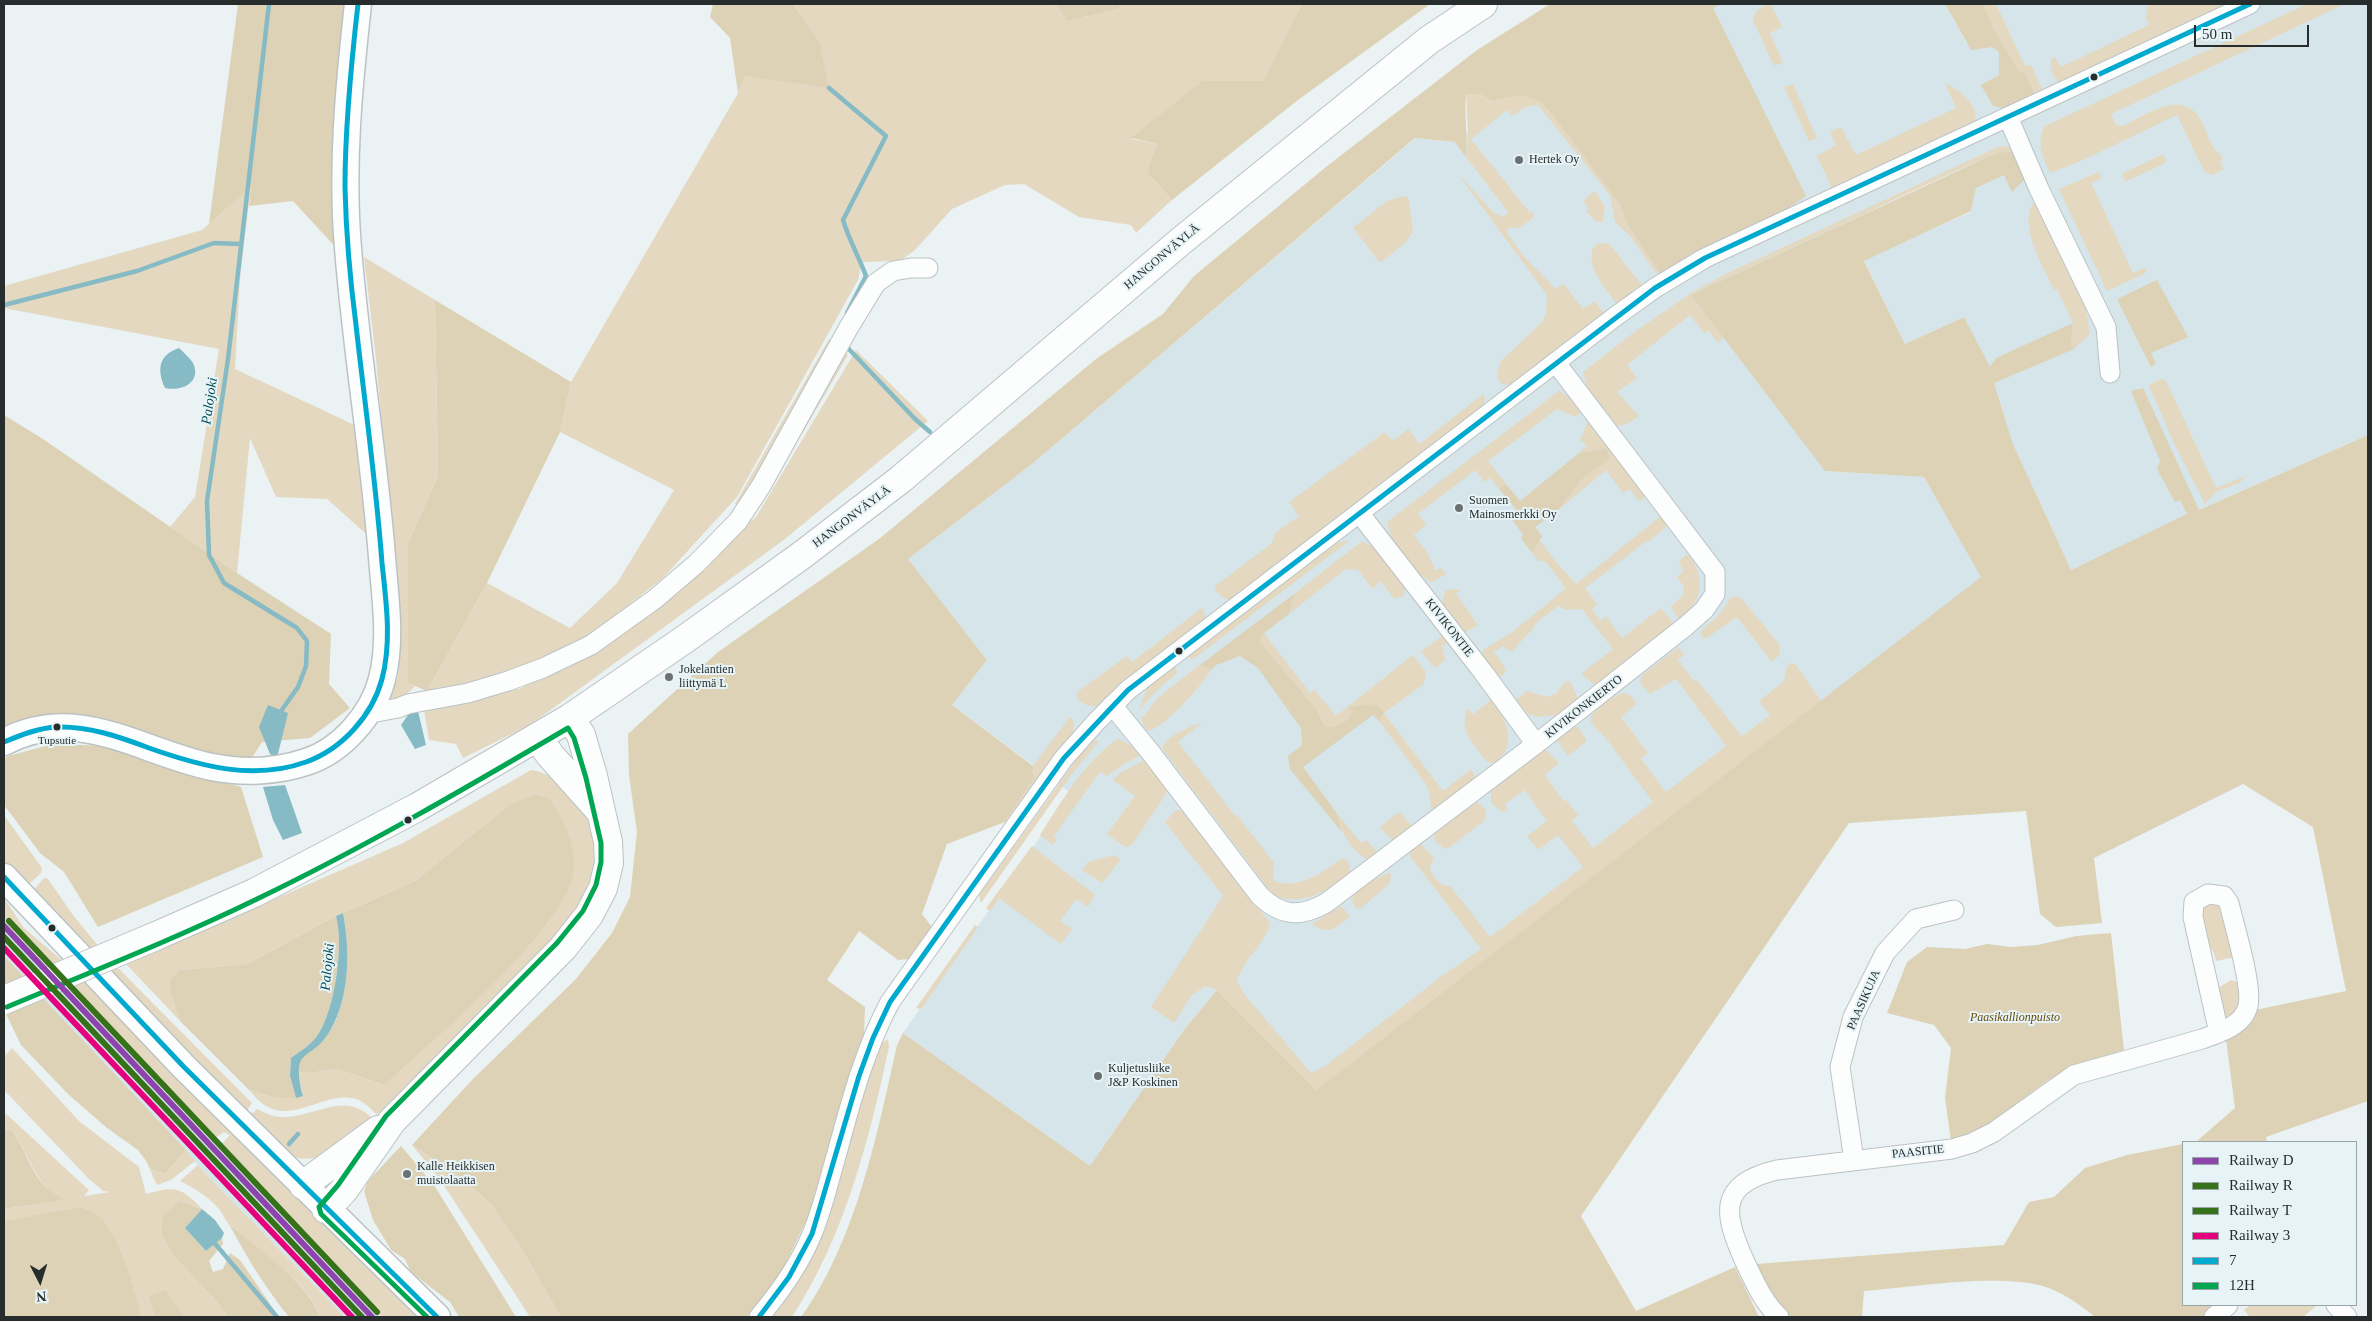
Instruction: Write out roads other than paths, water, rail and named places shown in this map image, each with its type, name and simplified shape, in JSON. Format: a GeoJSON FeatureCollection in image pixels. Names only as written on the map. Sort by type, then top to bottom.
{"type":"FeatureCollection","features":[{"type":"Feature","properties":{"kind":"highway","name":"HANGONVÄYLÄ"},"geometry":{"type":"LineString","coordinates":[[4,1000],[254,893],[416,808],[570,718],[802,555],[901,479],[1181,241],[1429,40],[1483,4]]}},
{"type":"Feature","properties":{"kind":"highway"},"geometry":{"type":"LineString","coordinates":[[326,1208],[344,1190],[392,1121],[563,948],[589,915],[603,888],[609,863],[608,842],[593,776],[581,735],[570,718]]}},
{"type":"Feature","properties":{"kind":"highway"},"geometry":{"type":"LineString","coordinates":[[537,738],[600,811]]}},
{"type":"Feature","properties":{"kind":"highway"},"geometry":{"type":"LineString","coordinates":[[302,1185],[392,1121]]}},
{"type":"Feature","properties":{"kind":"street"},"geometry":{"type":"LineString","coordinates":[[4,742],[31,731],[62,726],[101,732],[210,766],[242,771],[286,768],[308,762],[328,751],[344,738],[366,714],[382,678],[387,633],[380,525],[348,248],[344,179],[347,108],[358,4]]}},
{"type":"Feature","properties":{"kind":"street"},"geometry":{"type":"LineString","coordinates":[[759,1317],[786,1281],[812,1234],[825,1197],[860,1072],[878,1024],[890,1002],[1064,758],[1112,706],[1148,674],[1655,288],[1705,258],[2250,4]]}},
{"type":"Feature","properties":{"kind":"street"},"geometry":{"type":"LineString","coordinates":[[2008,117],[2039,188],[2106,327],[2110,373]]}},
{"type":"Feature","properties":{"kind":"street"},"geometry":{"type":"LineString","coordinates":[[366,714],[398,708],[408,704],[468,694],[543,668],[591,645],[655,599],[697,564],[738,521],[761,486],[876,283],[893,271],[928,268]]}},
{"type":"Feature","properties":{"kind":"street","name":"KIVIKONKIERTO"},"geometry":{"type":"LineString","coordinates":[[1112,706],[1151,753],[1260,896],[1272,907],[1295,914],[1316,909],[1326,903],[1536,744],[1686,626],[1704,610],[1715,594],[1715,572],[1556,363]]}},
{"type":"Feature","properties":{"kind":"street","name":"KIVIKONTIE"},"geometry":{"type":"LineString","coordinates":[[1360,514],[1483,672],[1536,744]]}},
{"type":"Feature","properties":{"kind":"street"},"geometry":{"type":"LineString","coordinates":[[4,877],[184,1067],[437,1317]]}},
{"type":"Feature","properties":{"kind":"street","name":"PAASITIE"},"geometry":{"type":"LineString","coordinates":[[1779,1317],[1772,1311],[1754,1282],[1732,1233],[1729,1214],[1733,1198],[1748,1180],[1759,1174],[1777,1170],[1952,1149],[1972,1143],[1994,1132],[2074,1075],[2220,1033],[2234,1025],[2244,1014],[2248,1005],[2248,989],[2229,903],[2224,896],[2208,894],[2194,902],[2193,917],[2220,1033]]}},
{"type":"Feature","properties":{"kind":"street","name":"PAASIKUJA"},"geometry":{"type":"LineString","coordinates":[[1854,1160],[1840,1066],[1854,1017],[1885,954],[1916,919],[1954,910]]}},
{"type":"Feature","properties":{"kind":"street"},"geometry":{"type":"LineString","coordinates":[[2214,1317],[2227,1306]]}},
{"type":"Feature","properties":{"kind":"street"},"geometry":{"type":"LineString","coordinates":[[2337,1306],[2347,1317]]}},
{"type":"Feature","properties":{"kind":"water"},"geometry":{"type":"Polygon","coordinates":[[[179,348],[193,363],[195,375],[193,380],[184,387],[165,388],[160,369],[161,364],[167,355],[179,348]]]}},
{"type":"Feature","properties":{"kind":"water"},"geometry":{"type":"Polygon","coordinates":[[[268,705],[288,713],[277,758],[270,754],[259,727],[268,705]]]}},
{"type":"Feature","properties":{"kind":"water"},"geometry":{"type":"Polygon","coordinates":[[[418,711],[426,745],[415,749],[401,725],[410,712],[418,711]]]}},
{"type":"Feature","properties":{"kind":"water"},"geometry":{"type":"Polygon","coordinates":[[[285,785],[302,833],[283,840],[273,820],[263,787],[285,785]]]}},
{"type":"Feature","properties":{"kind":"water"},"geometry":{"type":"Polygon","coordinates":[[[343,913],[347,942],[347,972],[342,1002],[331,1029],[324,1040],[301,1061],[299,1068],[303,1096],[296,1098],[290,1076],[291,1058],[314,1040],[325,1022],[334,992],[338,959],[339,943],[336,916],[343,913]]]}},
{"type":"Feature","properties":{"kind":"water"},"geometry":{"type":"Polygon","coordinates":[[[202,1209],[215,1220],[224,1233],[222,1238],[206,1251],[185,1228],[202,1209]]]}},
{"type":"Feature","properties":{"kind":"waterway","name":"Palojoki"},"geometry":{"type":"LineString","coordinates":[[269,4],[228,359],[207,501],[209,555],[224,583],[297,628],[307,641],[306,666],[298,687],[279,714]]}},
{"type":"Feature","properties":{"kind":"waterway"},"geometry":{"type":"LineString","coordinates":[[829,88],[886,136],[843,220],[866,276],[847,313]]}},
{"type":"Feature","properties":{"kind":"waterway"},"geometry":{"type":"LineString","coordinates":[[4,305],[137,271],[214,243],[241,244]]}},
{"type":"Feature","properties":{"kind":"waterway"},"geometry":{"type":"LineString","coordinates":[[846,346],[915,419],[930,432]]}},
{"type":"Feature","properties":{"kind":"waterway"},"geometry":{"type":"LineString","coordinates":[[289,1144],[298,1134]]}},
{"type":"Feature","properties":{"kind":"waterway"},"geometry":{"type":"LineString","coordinates":[[212,1240],[277,1317]]}},
{"type":"Feature","properties":{"kind":"rail line","name":"T"},"geometry":{"type":"LineString","coordinates":[[9,921],[377,1312]]}},
{"type":"Feature","properties":{"kind":"rail line","name":"D"},"geometry":{"type":"LineString","coordinates":[[4,926],[372,1317]]}},
{"type":"Feature","properties":{"kind":"rail line","name":"R"},"geometry":{"type":"LineString","coordinates":[[4,937],[362,1317]]}},
{"type":"Feature","properties":{"kind":"rail line","name":"3"},"geometry":{"type":"LineString","coordinates":[[4,948],[352,1317]]}},
{"type":"Feature","properties":{"kind":"place","name":"Hertek Oy"},"geometry":{"type":"Point","coordinates":[1519,160]}},
{"type":"Feature","properties":{"kind":"place","name":"Suomen Mainosmerkki Oy"},"geometry":{"type":"Point","coordinates":[1459,508]}},
{"type":"Feature","properties":{"kind":"place","name":"Jokelantien liittymä L"},"geometry":{"type":"Point","coordinates":[669,677]}},
{"type":"Feature","properties":{"kind":"place","name":"Tupsutie"},"geometry":{"type":"Point","coordinates":[57,727]}},
{"type":"Feature","properties":{"kind":"place","name":"Kuljetusliike J&P Koskinen"},"geometry":{"type":"Point","coordinates":[1098,1076]}},
{"type":"Feature","properties":{"kind":"place","name":"Kalle Heikkisen muistolaatta"},"geometry":{"type":"Point","coordinates":[407,1174]}},
{"type":"Feature","properties":{"kind":"park label","name":"Paasikallionpuisto"},"geometry":{"type":"Point","coordinates":[2015,1018]}}]}
